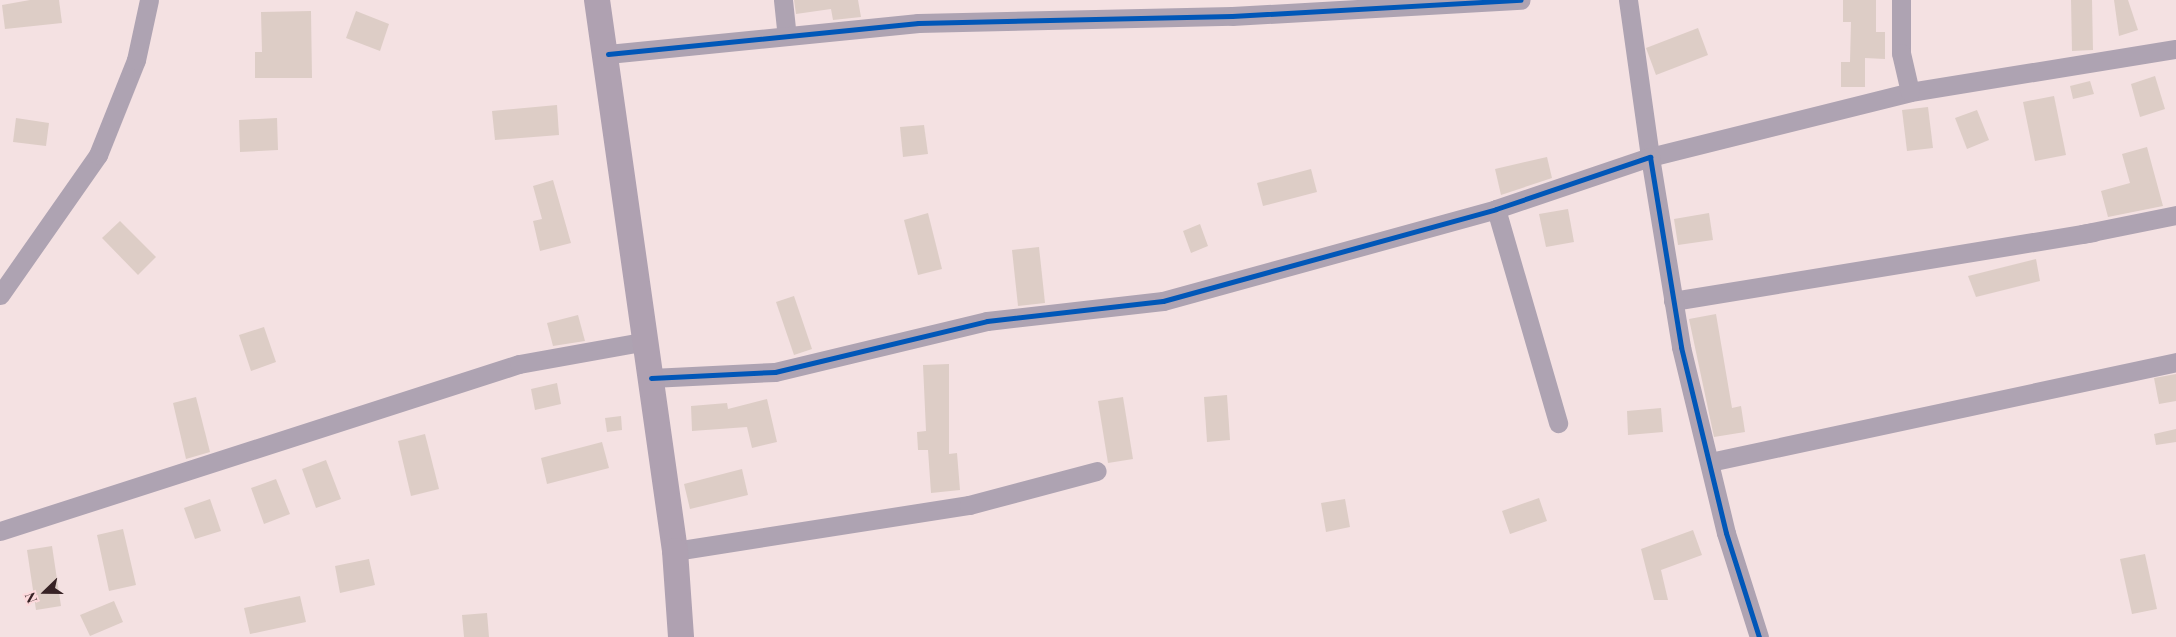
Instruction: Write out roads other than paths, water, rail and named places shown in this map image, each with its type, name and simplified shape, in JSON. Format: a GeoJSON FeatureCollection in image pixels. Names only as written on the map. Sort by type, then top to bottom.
{"type":"FeatureCollection","features":[{"type":"Feature","properties":{"kind":"street"},"geometry":{"type":"LineString","coordinates":[[0,295],[98,155],[136,60],[149,0]]}},
{"type":"Feature","properties":{"kind":"street"},"geometry":{"type":"LineString","coordinates":[[597,0],[608,54],[675,551],[681,637]]}},
{"type":"Feature","properties":{"kind":"street"},"geometry":{"type":"LineString","coordinates":[[783,0],[787,36]]}},
{"type":"Feature","properties":{"kind":"street"},"geometry":{"type":"LineString","coordinates":[[608,54],[918,23],[1232,16],[1521,0]]}},
{"type":"Feature","properties":{"kind":"street"},"geometry":{"type":"LineString","coordinates":[[1628,0],[1650,158],[1673,301],[1726,533],[1759,637]]}},
{"type":"Feature","properties":{"kind":"street"},"geometry":{"type":"LineString","coordinates":[[1901,0],[1901,53],[1910,92]]}},
{"type":"Feature","properties":{"kind":"street"},"geometry":{"type":"LineString","coordinates":[[651,378],[775,372],[987,321],[1163,301],[1496,209],[1650,158],[1910,92],[2176,49]]}},
{"type":"Feature","properties":{"kind":"street"},"geometry":{"type":"LineString","coordinates":[[1496,209],[1558,423]]}},
{"type":"Feature","properties":{"kind":"street"},"geometry":{"type":"LineString","coordinates":[[1970,255],[2176,215]]}},
{"type":"Feature","properties":{"kind":"street"},"geometry":{"type":"LineString","coordinates":[[1673,301],[2093,232]]}},
{"type":"Feature","properties":{"kind":"street"},"geometry":{"type":"LineString","coordinates":[[0,530],[519,364],[646,341]]}},
{"type":"Feature","properties":{"kind":"street"},"geometry":{"type":"LineString","coordinates":[[2062,374],[2176,357]]}},
{"type":"Feature","properties":{"kind":"street"},"geometry":{"type":"LineString","coordinates":[[1710,462],[2176,362]]}},
{"type":"Feature","properties":{"kind":"street"},"geometry":{"type":"LineString","coordinates":[[675,551],[969,505],[1097,471]]}}]}
